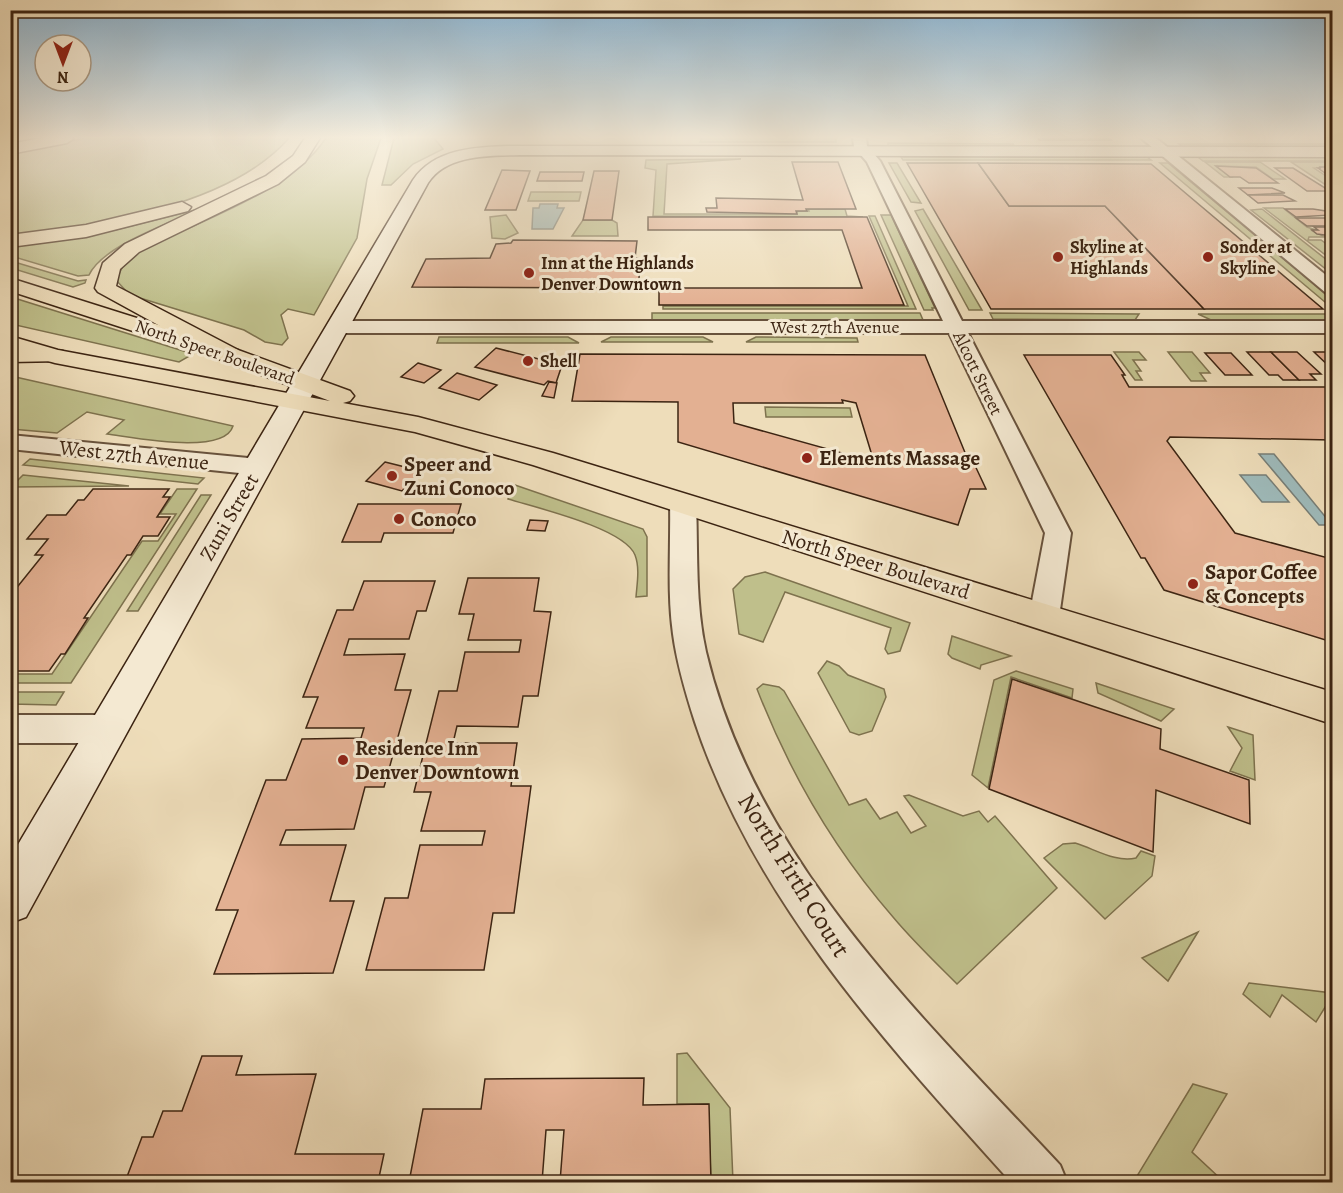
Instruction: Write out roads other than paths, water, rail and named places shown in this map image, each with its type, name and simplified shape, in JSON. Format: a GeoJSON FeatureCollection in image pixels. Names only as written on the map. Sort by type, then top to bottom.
{"type":"FeatureCollection","features":[{"type":"Feature","properties":{"kind":"main road"},"geometry":{"type":"LineString","coordinates":[[10,241],[86,231],[203,201],[220,194]]}},
{"type":"Feature","properties":{"kind":"main road"},"geometry":{"type":"LineString","coordinates":[[230,355],[119,297],[105,288],[106,276],[110,267],[132,248],[246,194]]}},
{"type":"Feature","properties":{"kind":"main road","name":"North Speer Boulevard"},"geometry":{"type":"LineString","coordinates":[[10,284],[230,355],[300,393]]}},
{"type":"Feature","properties":{"kind":"main road","name":"North Speer Boulevard"},"geometry":{"type":"LineString","coordinates":[[10,343],[55,356],[300,393],[543,459],[1332,708]]}},
{"type":"Feature","properties":{"kind":"main road"},"geometry":{"type":"LineString","coordinates":[[10,355],[55,356]]}},
{"type":"Feature","properties":{"kind":"street","name":"Zuni Street"},"geometry":{"type":"LineString","coordinates":[[10,901],[415,194]]}},
{"type":"Feature","properties":{"kind":"street","name":"Alcott Street"},"geometry":{"type":"LineString","coordinates":[[889,194],[1058,533],[1044,617]]}},
{"type":"Feature","properties":{"kind":"street"},"geometry":{"type":"LineString","coordinates":[[1215,194],[1332,289]]}},
{"type":"Feature","properties":{"kind":"street","name":"West 27th Avenue"},"geometry":{"type":"LineString","coordinates":[[338,327],[1332,327]]}},
{"type":"Feature","properties":{"kind":"street","name":"West 27th Avenue"},"geometry":{"type":"LineString","coordinates":[[10,442],[258,467]]}},
{"type":"Feature","properties":{"kind":"street","name":"North Firth Court"},"geometry":{"type":"LineString","coordinates":[[683,503],[686,605],[691,650],[718,740],[747,808],[791,880],[845,958],[935,1064],[1043,1182]]}},
{"type":"Feature","properties":{"kind":"street"},"geometry":{"type":"LineString","coordinates":[[10,729],[108,729]]}},
{"type":"Feature","properties":{"kind":"water"},"geometry":{"type":"Polygon","coordinates":[[[540,204],[558,204],[557,208],[564,208],[553,229],[532,229],[533,208],[539,208],[540,204]]]}},
{"type":"Feature","properties":{"kind":"water"},"geometry":{"type":"Polygon","coordinates":[[[1259,454],[1274,454],[1332,525],[1319,525],[1259,454]]]}},
{"type":"Feature","properties":{"kind":"water"},"geometry":{"type":"Polygon","coordinates":[[[1240,475],[1266,475],[1289,502],[1262,502],[1240,475]]]}},
{"type":"Feature","properties":{"kind":"place","name":"Skyline at Highlands"},"geometry":{"type":"Point","coordinates":[1058,257]}},
{"type":"Feature","properties":{"kind":"place","name":"Sonder at Skyline"},"geometry":{"type":"Point","coordinates":[1208,257]}},
{"type":"Feature","properties":{"kind":"place","name":"Inn at the Highlands Denver Downtown"},"geometry":{"type":"Point","coordinates":[529,273]}},
{"type":"Feature","properties":{"kind":"place","name":"Shell"},"geometry":{"type":"Point","coordinates":[528,361]}},
{"type":"Feature","properties":{"kind":"place","name":"Elements Massage"},"geometry":{"type":"Point","coordinates":[807,458]}},
{"type":"Feature","properties":{"kind":"place","name":"Speer and Zuni Conoco"},"geometry":{"type":"Point","coordinates":[392,476]}},
{"type":"Feature","properties":{"kind":"place","name":"Conoco"},"geometry":{"type":"Point","coordinates":[399,519]}},
{"type":"Feature","properties":{"kind":"place","name":"Sapor Coffee & Concepts"},"geometry":{"type":"Point","coordinates":[1193,584]}},
{"type":"Feature","properties":{"kind":"place","name":"Residence Inn Denver Downtown"},"geometry":{"type":"Point","coordinates":[343,760]}}]}
